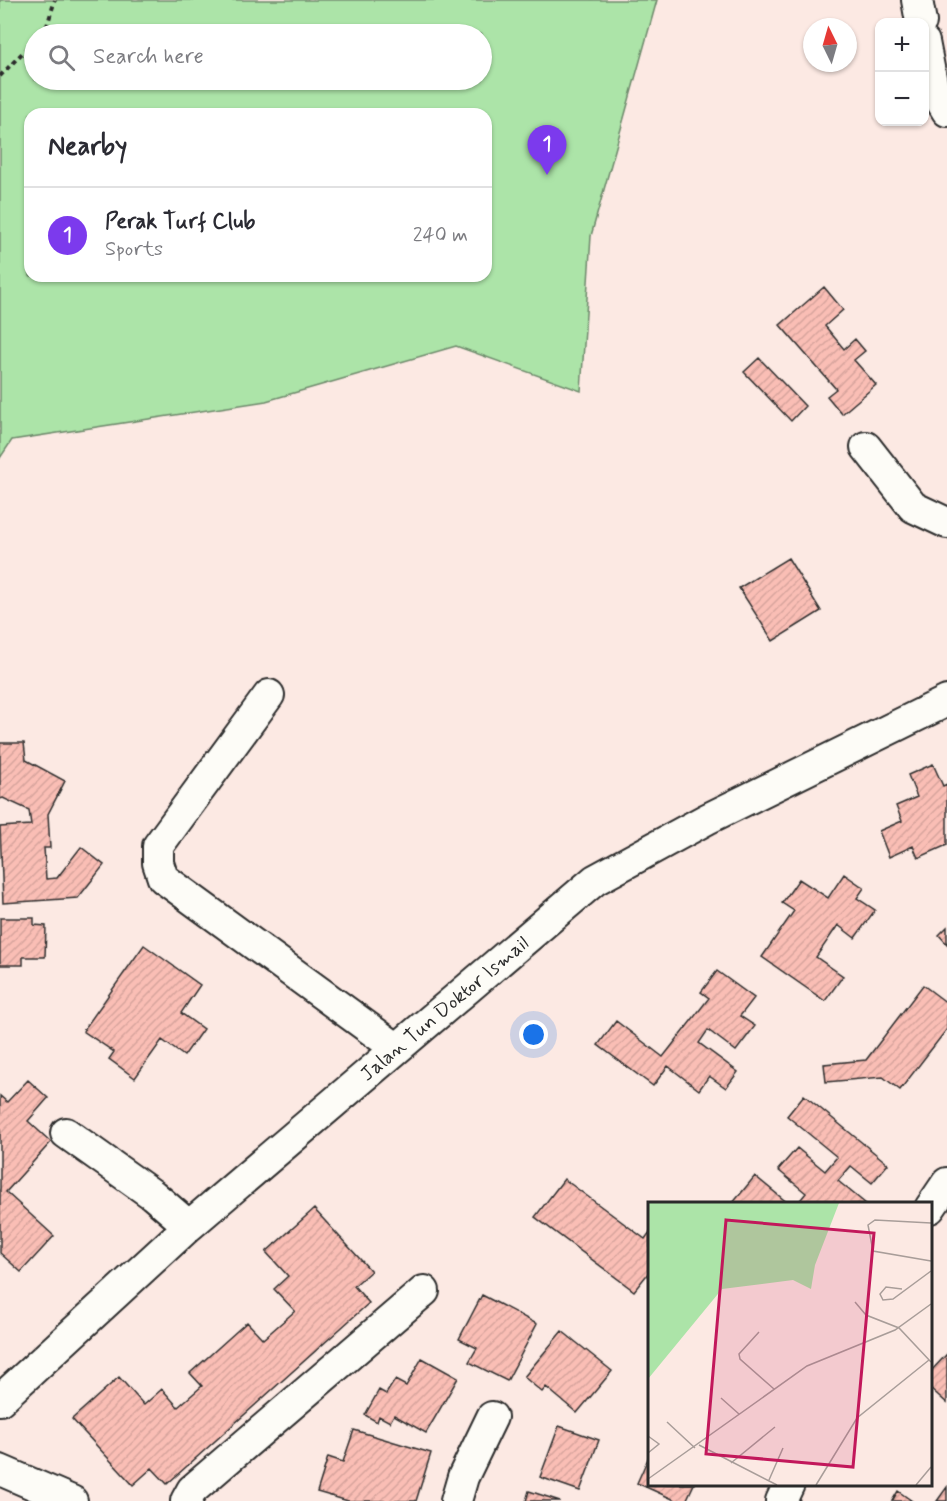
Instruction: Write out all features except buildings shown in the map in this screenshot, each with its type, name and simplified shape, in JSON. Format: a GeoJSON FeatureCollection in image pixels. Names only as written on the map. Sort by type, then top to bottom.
{"type":"FeatureCollection","features":[{"type":"Feature","properties":{"kind":"street"},"geometry":{"type":"LineString","coordinates":[[917,0],[920,18]]}},
{"type":"Feature","properties":{"kind":"street"},"geometry":{"type":"LineString","coordinates":[[929,68],[933,88],[947,111]]}},
{"type":"Feature","properties":{"kind":"street"},"geometry":{"type":"LineString","coordinates":[[866,447],[913,507],[947,523]]}},
{"type":"Feature","properties":{"kind":"street"},"geometry":{"type":"LineString","coordinates":[[269,695],[158,846],[158,863],[163,878],[396,1048]]}},
{"type":"Feature","properties":{"kind":"street","name":"Jalan Tun Doktor Ismail"},"geometry":{"type":"LineString","coordinates":[[0,1400],[189,1226],[595,879],[707,819],[947,701]]}},
{"type":"Feature","properties":{"kind":"street"},"geometry":{"type":"LineString","coordinates":[[66,1133],[153,1195],[189,1226]]}},
{"type":"Feature","properties":{"kind":"street"},"geometry":{"type":"LineString","coordinates":[[932,1205],[947,1183]]}},
{"type":"Feature","properties":{"kind":"street"},"geometry":{"type":"LineString","coordinates":[[186,1501],[192,1490],[424,1291]]}},
{"type":"Feature","properties":{"kind":"street"},"geometry":{"type":"LineString","coordinates":[[456,1501],[463,1477],[492,1417]]}},
{"type":"Feature","properties":{"kind":"street"},"geometry":{"type":"LineString","coordinates":[[0,1470],[72,1501]]}},
{"type":"Feature","properties":{"kind":"street"},"geometry":{"type":"LineString","coordinates":[[781,1501],[788,1486]]}},
{"type":"Feature","properties":{"kind":"path"},"geometry":{"type":"LineString","coordinates":[[48,24],[55,0]]}},
{"type":"Feature","properties":{"kind":"path"},"geometry":{"type":"LineString","coordinates":[[0,76],[24,51]]}},
{"type":"Feature","properties":{"kind":"green space"},"geometry":{"type":"Polygon","coordinates":[[[0,0],[657,0],[591,236],[581,391],[456,346],[266,401],[12,440],[0,458],[0,0]]]}},
{"type":"Feature","properties":{"kind":"place","name":"Perak Turf Club"},"geometry":{"type":"Point","coordinates":[547,175]}}]}
